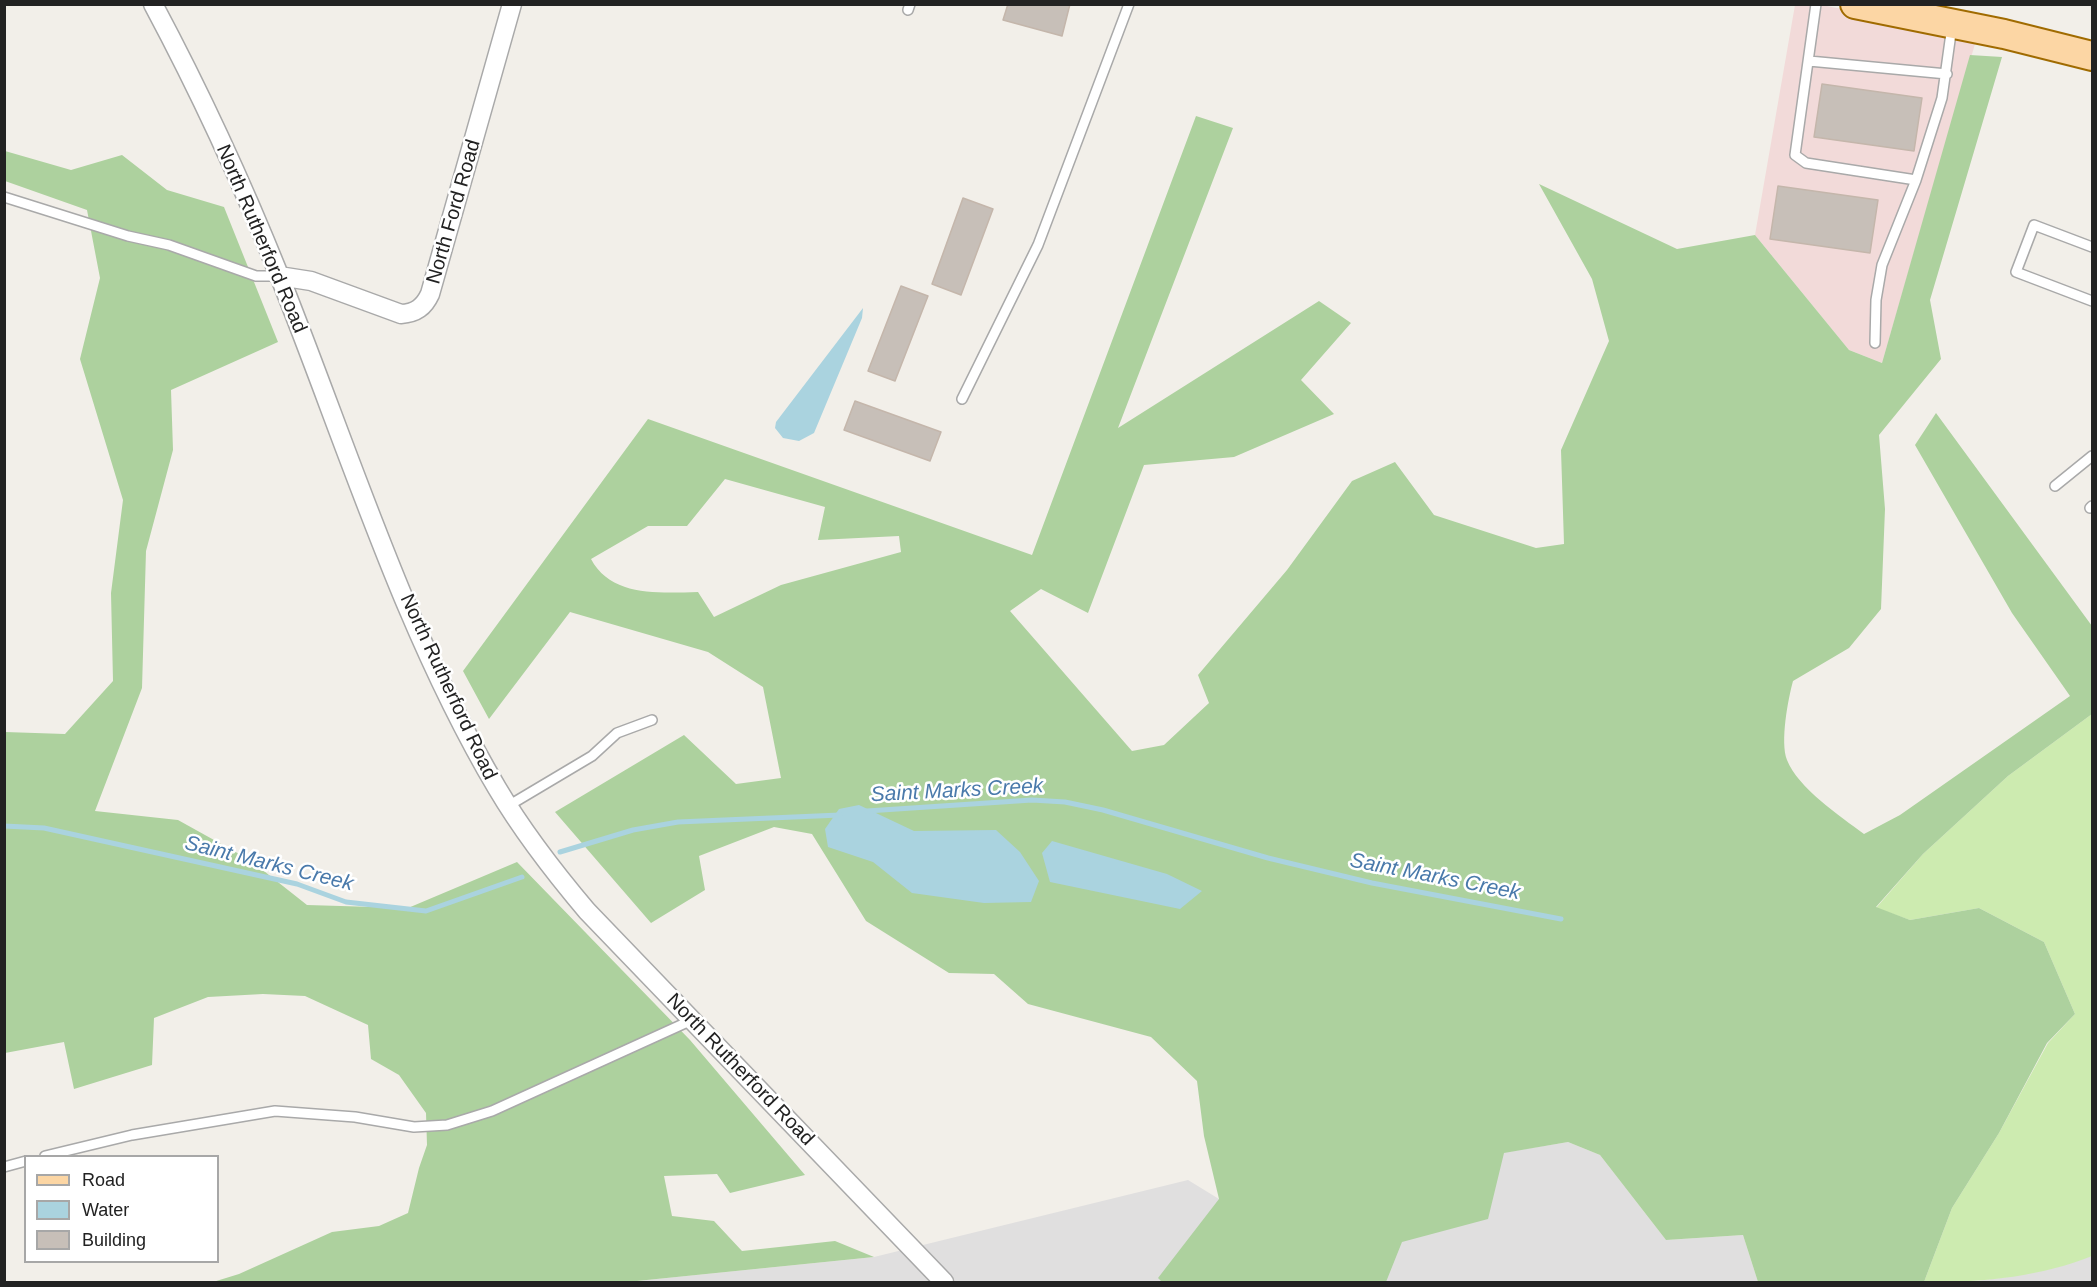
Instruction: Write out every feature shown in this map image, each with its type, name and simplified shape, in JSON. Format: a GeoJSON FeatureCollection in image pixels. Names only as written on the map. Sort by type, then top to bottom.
{"type":"FeatureCollection","features":[{"type":"Feature","properties":{"kind":"main road"},"geometry":{"type":"LineString","coordinates":[[1856,4],[1953,23],[2092,56]]}},
{"type":"Feature","properties":{"kind":"street","name":"North Rutherford Road"},"geometry":{"type":"LineString","coordinates":[[153,4],[241,184],[279,276],[362,493],[427,651],[477,753],[508,806],[551,868],[587,910],[944,1282]]}},
{"type":"Feature","properties":{"kind":"street","name":"North Ford Road"},"geometry":{"type":"LineString","coordinates":[[279,276],[311,281],[401,314],[416,311],[423,306],[430,294],[512,4]]}},
{"type":"Feature","properties":{"kind":"lane"},"geometry":{"type":"LineString","coordinates":[[962,399],[1038,245],[1129,4]]}},
{"type":"Feature","properties":{"kind":"lane"},"geometry":{"type":"LineString","coordinates":[[1816,4],[1795,155],[1798,159],[1916,180]]}},
{"type":"Feature","properties":{"kind":"lane"},"geometry":{"type":"LineString","coordinates":[[1875,344],[1876,300],[1882,265],[1916,180],[1942,98],[1953,23]]}},
{"type":"Feature","properties":{"kind":"lane"},"geometry":{"type":"LineString","coordinates":[[1809,61],[1947,74]]}},
{"type":"Feature","properties":{"kind":"lane"},"geometry":{"type":"LineString","coordinates":[[4,197],[117,233],[169,245],[256,276],[279,276]]}},
{"type":"Feature","properties":{"kind":"lane"},"geometry":{"type":"LineString","coordinates":[[2092,247],[2034,225],[2016,272],[2092,302]]}},
{"type":"Feature","properties":{"kind":"lane"},"geometry":{"type":"LineString","coordinates":[[2055,486],[2092,456]]}},
{"type":"Feature","properties":{"kind":"lane"},"geometry":{"type":"LineString","coordinates":[[508,806],[592,756],[617,733],[652,720]]}},
{"type":"Feature","properties":{"kind":"lane"},"geometry":{"type":"LineString","coordinates":[[49,1155],[132,1135],[275,1111],[355,1117],[414,1127],[447,1125],[492,1111],[692,1020]]}},
{"type":"Feature","properties":{"kind":"lane"},"geometry":{"type":"LineString","coordinates":[[4,1167],[24,1162]]}},
{"type":"Feature","properties":{"kind":"shaded area"},"geometry":{"type":"Polygon","coordinates":[[[1795,5],[1822,5],[1977,37],[1882,363],[1849,350],[1755,235],[1795,5]]]}},
{"type":"Feature","properties":{"kind":"shaded area"},"geometry":{"type":"Polygon","coordinates":[[[1568,1142],[1600,1155],[1666,1240],[1743,1235],[1758,1282],[627,1282],[874,1257],[1188,1180],[1219,1199],[1568,1142]]]}},
{"type":"Feature","properties":{"kind":"shaded area"},"geometry":{"type":"Polygon","coordinates":[[[2092,1256],[2092,1282],[1968,1282],[2007,1277],[2092,1256]]]}},
{"type":"Feature","properties":{"kind":"green space"},"geometry":{"type":"Polygon","coordinates":[[[1970,55],[2002,57],[1930,300],[1941,359],[1879,435],[1885,509],[1881,609],[1849,648],[1793,681],[1787,709],[1784,743],[1787,760],[1800,781],[1821,801],[1864,834],[1900,815],[2070,696],[2012,613],[1915,445],[1936,413],[2092,626],[2092,714],[2008,776],[1923,854],[1876,907],[1910,920],[1979,908],[2044,942],[2075,1014],[2047,1043],[1999,1133],[1952,1208],[1924,1282],[1758,1282],[1743,1235],[1666,1240],[1600,1155],[1568,1142],[1504,1153],[1488,1219],[1402,1242],[1386,1282],[1162,1282],[1158,1278],[1219,1199],[1204,1136],[1197,1081],[1151,1037],[1028,1004],[994,974],[949,973],[866,921],[812,834],[774,827],[699,856],[705,890],[651,923],[555,812],[684,735],[736,784],[781,778],[763,687],[708,652],[570,612],[489,719],[463,671],[648,419],[1032,555],[1196,116],[1233,128],[1118,428],[1319,301],[1351,323],[1301,380],[1334,414],[1234,457],[1144,465],[1088,613],[1041,589],[1010,611],[1132,751],[1164,745],[1209,703],[1198,675],[1287,570],[1352,481],[1395,462],[1434,515],[1536,548],[1564,544],[1561,450],[1609,341],[1592,279],[1539,184],[1677,249],[1755,235],[1849,350],[1882,363],[1970,55]],[[725,479],[687,526],[648,526],[591,559],[600,571],[623,586],[652,592],[698,592],[714,617],[781,585],[901,552],[899,536],[818,540],[825,507],[725,479]]]}},
{"type":"Feature","properties":{"kind":"green space"},"geometry":{"type":"Polygon","coordinates":[[[5,151],[71,170],[122,155],[167,190],[224,207],[278,342],[171,390],[173,450],[146,551],[142,688],[95,811],[178,820],[250,860],[307,905],[408,908],[517,862],[690,1040],[805,1175],[730,1193],[717,1174],[664,1176],[672,1216],[714,1221],[742,1251],[835,1241],[874,1257],[627,1282],[213,1282],[239,1274],[332,1232],[379,1226],[408,1213],[427,1145],[426,1113],[399,1075],[371,1059],[368,1025],[305,996],[263,994],[208,997],[154,1018],[152,1065],[74,1089],[64,1042],[5,1053],[5,732],[65,734],[113,681],[111,593],[123,500],[80,359],[100,278],[87,210],[5,181],[5,151]]]}},
{"type":"Feature","properties":{"kind":"green space"},"geometry":{"type":"Polygon","coordinates":[[[2092,714],[2092,1256],[2030,1274],[1988,1280],[1924,1282],[1952,1208],[1999,1133],[2048,1043],[2075,1014],[2044,942],[1979,908],[1910,920],[1876,908],[1923,854],[2008,776],[2092,714]]]}},
{"type":"Feature","properties":{"kind":"water"},"geometry":{"type":"Polygon","coordinates":[[[863,308],[862,318],[814,433],[799,441],[783,438],[775,428],[776,422],[863,308]]]}},
{"type":"Feature","properties":{"kind":"water"},"geometry":{"type":"Polygon","coordinates":[[[859,805],[914,831],[996,830],[1020,852],[1039,881],[1031,902],[984,903],[912,893],[873,862],[828,847],[825,829],[839,809],[859,805]]]}},
{"type":"Feature","properties":{"kind":"water"},"geometry":{"type":"Polygon","coordinates":[[[1052,841],[1167,874],[1202,891],[1180,909],[1050,882],[1042,853],[1052,841]]]}},
{"type":"Feature","properties":{"kind":"building"},"geometry":{"type":"Polygon","coordinates":[[[1008,4],[1070,4],[1062,36],[1003,20],[1008,4]]]}},
{"type":"Feature","properties":{"kind":"building"},"geometry":{"type":"Polygon","coordinates":[[[1822,84],[1922,98],[1914,151],[1814,137],[1822,84]]]}},
{"type":"Feature","properties":{"kind":"building"},"geometry":{"type":"Polygon","coordinates":[[[1778,186],[1878,200],[1870,253],[1770,239],[1778,186]]]}},
{"type":"Feature","properties":{"kind":"building"},"geometry":{"type":"Polygon","coordinates":[[[963,198],[993,209],[961,295],[932,284],[963,198]]]}},
{"type":"Feature","properties":{"kind":"building"},"geometry":{"type":"Polygon","coordinates":[[[901,286],[928,296],[895,381],[868,371],[901,286]]]}},
{"type":"Feature","properties":{"kind":"building"},"geometry":{"type":"Polygon","coordinates":[[[855,401],[941,432],[930,461],[844,430],[855,401]]]}},
{"type":"Feature","properties":{"kind":"waterway","name":"Saint Marks Creek"},"geometry":{"type":"LineString","coordinates":[[867,811],[1032,800],[1065,802],[1103,810],[1268,858],[1372,883],[1561,919]]}},
{"type":"Feature","properties":{"kind":"waterway","name":"Saint Marks Creek"},"geometry":{"type":"LineString","coordinates":[[560,852],[633,830],[678,822],[840,815]]}},
{"type":"Feature","properties":{"kind":"waterway","name":"Saint Marks Creek"},"geometry":{"type":"LineString","coordinates":[[4,826],[44,828],[297,884],[346,902],[426,911],[522,877]]}}]}
